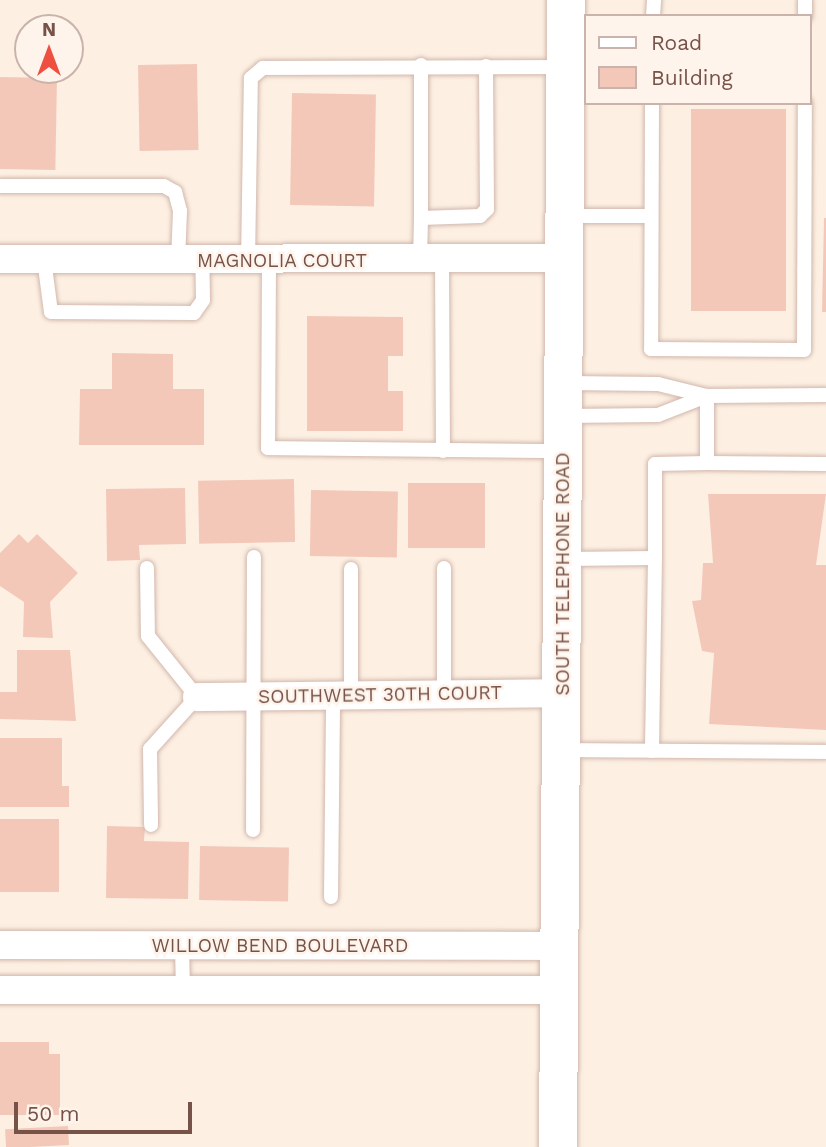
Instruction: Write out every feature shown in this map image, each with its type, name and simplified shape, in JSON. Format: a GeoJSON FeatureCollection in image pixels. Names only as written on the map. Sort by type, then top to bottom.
{"type":"FeatureCollection","features":[{"type":"Feature","properties":{"kind":"main road","name":"SOUTH TELEPHONE ROAD"},"geometry":{"type":"LineString","coordinates":[[558,1147],[566,0]]}},
{"type":"Feature","properties":{"kind":"street","name":"MAGNOLIA COURT"},"geometry":{"type":"LineString","coordinates":[[0,259],[259,262],[565,258]]}},
{"type":"Feature","properties":{"kind":"street","name":"SOUTHWEST 30TH COURT"},"geometry":{"type":"LineString","coordinates":[[197,697],[562,693]]}},
{"type":"Feature","properties":{"kind":"street","name":"WILLOW BEND BOULEVARD"},"geometry":{"type":"LineString","coordinates":[[0,945],[561,946]]}},
{"type":"Feature","properties":{"kind":"street"},"geometry":{"type":"LineString","coordinates":[[0,990],[560,990]]}},
{"type":"Feature","properties":{"kind":"lane"},"geometry":{"type":"LineString","coordinates":[[566,67],[421,65],[263,68],[251,78],[268,448],[443,451],[564,417],[658,384],[707,396],[826,395]]}},
{"type":"Feature","properties":{"kind":"lane"},"geometry":{"type":"LineString","coordinates":[[421,65],[421,218],[431,260],[443,451]]}},
{"type":"Feature","properties":{"kind":"lane"},"geometry":{"type":"LineString","coordinates":[[421,218],[481,216],[487,209],[486,66]]}},
{"type":"Feature","properties":{"kind":"lane"},"geometry":{"type":"LineString","coordinates":[[652,105],[651,349],[804,350],[805,105]]}},
{"type":"Feature","properties":{"kind":"lane"},"geometry":{"type":"LineString","coordinates":[[0,186],[164,186],[175,192],[190,261],[203,300],[194,313],[51,312],[44,259]]}},
{"type":"Feature","properties":{"kind":"lane"},"geometry":{"type":"LineString","coordinates":[[565,216],[651,216]]}},
{"type":"Feature","properties":{"kind":"lane"},"geometry":{"type":"LineString","coordinates":[[564,417],[658,415],[707,396]]}},
{"type":"Feature","properties":{"kind":"lane"},"geometry":{"type":"LineString","coordinates":[[707,396],[707,463]]}},
{"type":"Feature","properties":{"kind":"lane"},"geometry":{"type":"LineString","coordinates":[[652,751],[655,464],[826,464]]}},
{"type":"Feature","properties":{"kind":"lane"},"geometry":{"type":"LineString","coordinates":[[253,830],[254,556]]}},
{"type":"Feature","properties":{"kind":"lane"},"geometry":{"type":"LineString","coordinates":[[563,559],[654,558]]}},
{"type":"Feature","properties":{"kind":"lane"},"geometry":{"type":"LineString","coordinates":[[147,568],[148,636],[197,697],[150,749],[152,825]]}},
{"type":"Feature","properties":{"kind":"lane"},"geometry":{"type":"LineString","coordinates":[[444,568],[444,694]]}},
{"type":"Feature","properties":{"kind":"lane"},"geometry":{"type":"LineString","coordinates":[[331,897],[351,569]]}},
{"type":"Feature","properties":{"kind":"lane"},"geometry":{"type":"LineString","coordinates":[[562,750],[826,752]]}},
{"type":"Feature","properties":{"kind":"lane"},"geometry":{"type":"LineString","coordinates":[[182,946],[183,990]]}},
{"type":"Feature","properties":{"kind":"building"},"geometry":{"type":"Polygon","coordinates":[[[197,64],[199,150],[140,151],[138,65],[197,64]]]}},
{"type":"Feature","properties":{"kind":"building"},"geometry":{"type":"Polygon","coordinates":[[[0,77],[14,77],[14,84],[57,84],[55,170],[0,169],[0,77]]]}},
{"type":"Feature","properties":{"kind":"building"},"geometry":{"type":"Polygon","coordinates":[[[292,93],[376,94],[374,206],[290,205],[292,93]]]}},
{"type":"Feature","properties":{"kind":"building"},"geometry":{"type":"Polygon","coordinates":[[[691,109],[786,109],[786,311],[691,311],[691,109]]]}},
{"type":"Feature","properties":{"kind":"building"},"geometry":{"type":"Polygon","coordinates":[[[824,218],[826,312],[822,312],[824,218]]]}},
{"type":"Feature","properties":{"kind":"building"},"geometry":{"type":"Polygon","coordinates":[[[307,316],[403,317],[403,356],[388,356],[388,391],[403,391],[403,431],[307,431],[307,316]]]}},
{"type":"Feature","properties":{"kind":"building"},"geometry":{"type":"Polygon","coordinates":[[[112,353],[173,354],[173,389],[204,389],[204,445],[79,445],[80,389],[112,389],[112,353]]]}},
{"type":"Feature","properties":{"kind":"building"},"geometry":{"type":"Polygon","coordinates":[[[294,479],[295,542],[199,544],[198,481],[294,479]]]}},
{"type":"Feature","properties":{"kind":"building"},"geometry":{"type":"Polygon","coordinates":[[[408,483],[485,483],[485,548],[408,548],[408,483]]]}},
{"type":"Feature","properties":{"kind":"building"},"geometry":{"type":"Polygon","coordinates":[[[185,488],[186,544],[139,545],[140,560],[107,561],[106,489],[185,488]]]}},
{"type":"Feature","properties":{"kind":"building"},"geometry":{"type":"Polygon","coordinates":[[[311,490],[398,492],[397,558],[310,556],[311,490]]]}},
{"type":"Feature","properties":{"kind":"building"},"geometry":{"type":"Polygon","coordinates":[[[708,494],[826,494],[816,565],[826,565],[826,730],[709,724],[714,653],[702,651],[692,601],[701,600],[703,563],[713,563],[708,494]]]}},
{"type":"Feature","properties":{"kind":"building"},"geometry":{"type":"Polygon","coordinates":[[[19,534],[28,543],[37,534],[78,573],[50,602],[53,638],[23,637],[24,602],[0,586],[0,553],[19,534]]]}},
{"type":"Feature","properties":{"kind":"building"},"geometry":{"type":"Polygon","coordinates":[[[17,650],[70,650],[76,721],[0,719],[0,692],[17,692],[17,650]]]}},
{"type":"Feature","properties":{"kind":"building"},"geometry":{"type":"Polygon","coordinates":[[[0,738],[62,738],[62,786],[69,786],[69,807],[0,807],[0,738]]]}},
{"type":"Feature","properties":{"kind":"building"},"geometry":{"type":"Polygon","coordinates":[[[0,819],[59,819],[59,892],[0,892],[0,819]]]}},
{"type":"Feature","properties":{"kind":"building"},"geometry":{"type":"Polygon","coordinates":[[[107,826],[145,827],[144,841],[189,842],[188,899],[106,898],[107,826]]]}},
{"type":"Feature","properties":{"kind":"building"},"geometry":{"type":"Polygon","coordinates":[[[200,846],[289,848],[288,902],[199,900],[200,846]]]}},
{"type":"Feature","properties":{"kind":"building"},"geometry":{"type":"Polygon","coordinates":[[[0,1042],[49,1042],[49,1054],[60,1054],[60,1115],[0,1115],[0,1042]]]}},
{"type":"Feature","properties":{"kind":"building"},"geometry":{"type":"Polygon","coordinates":[[[68,1126],[69,1145],[6,1147],[5,1129],[68,1126]]]}}]}
